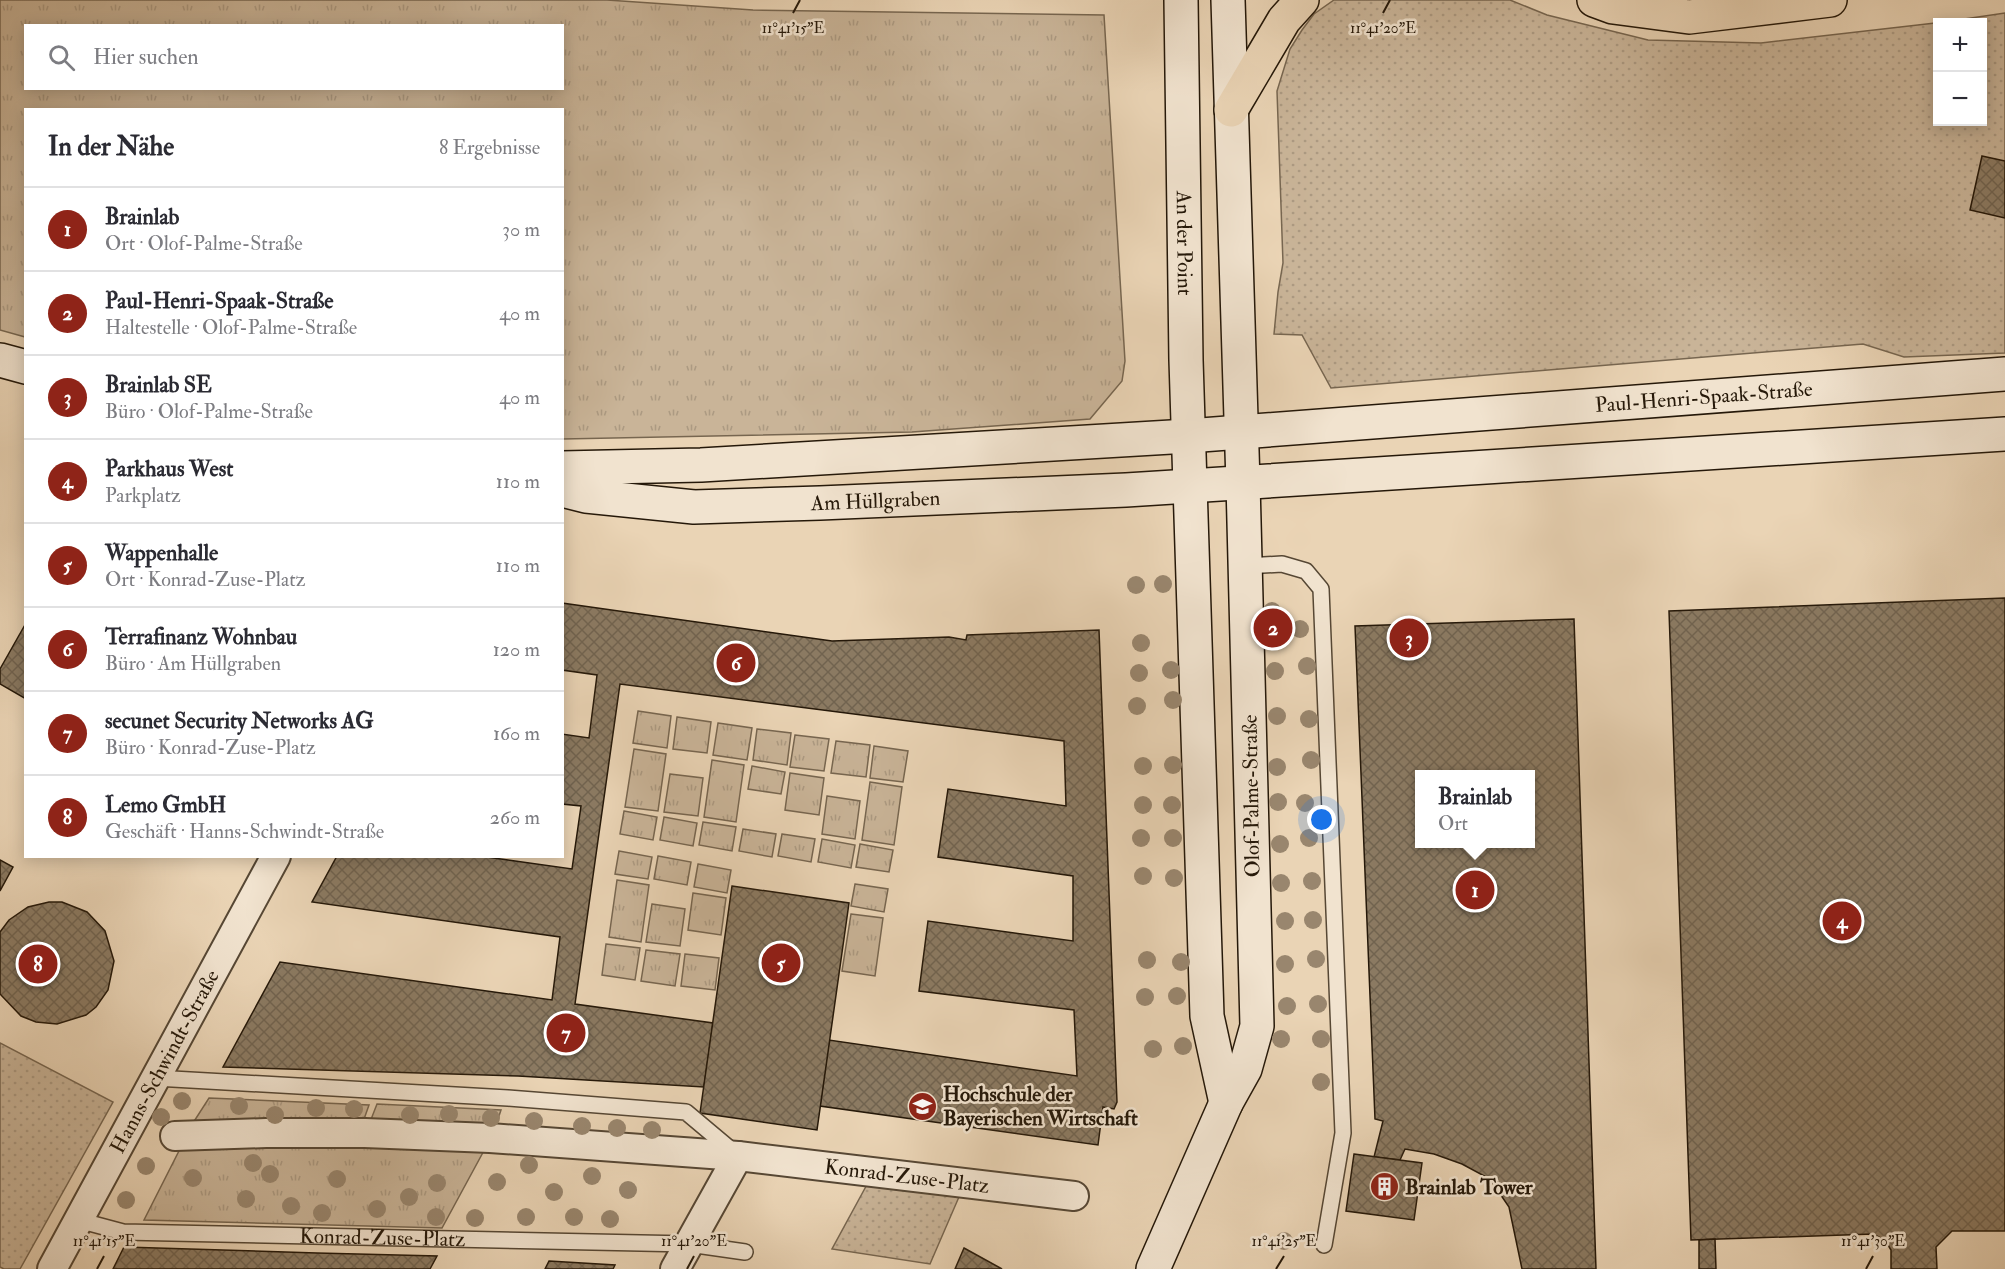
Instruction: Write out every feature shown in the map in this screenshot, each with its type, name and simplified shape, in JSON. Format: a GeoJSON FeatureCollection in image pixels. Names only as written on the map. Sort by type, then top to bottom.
{"type":"FeatureCollection","features":[{"type":"Feature","properties":{"kind":"highway"},"geometry":{"type":"LineString","coordinates":[[1231,110],[1284,20],[1302,0]]}},
{"type":"Feature","properties":{"kind":"highway"},"geometry":{"type":"LineString","coordinates":[[1594,0],[1613,6],[1689,17],[1830,0]]}},
{"type":"Feature","properties":{"kind":"main road","name":"An der Point"},"geometry":{"type":"LineString","coordinates":[[1181,0],[1190,486]]}},
{"type":"Feature","properties":{"kind":"main road"},"geometry":{"type":"LineString","coordinates":[[1228,0],[1243,483]]}},
{"type":"Feature","properties":{"kind":"main road"},"geometry":{"type":"LineString","coordinates":[[0,360],[24,366]]}},
{"type":"Feature","properties":{"kind":"main road","name":"Paul-Henri-Spaak-Straße"},"geometry":{"type":"LineString","coordinates":[[1188,436],[2005,374]]}},
{"type":"Feature","properties":{"kind":"main road"},"geometry":{"type":"LineString","coordinates":[[1226,1103],[1207,1016],[1190,486],[2005,434]]}},
{"type":"Feature","properties":{"kind":"main road"},"geometry":{"type":"LineString","coordinates":[[564,468],[701,465],[1188,436]]}},
{"type":"Feature","properties":{"kind":"main road","name":"Olof-Palme-Straße"},"geometry":{"type":"LineString","coordinates":[[1153,1269],[1226,1103],[1245,1069],[1257,1026],[1243,483]]}},
{"type":"Feature","properties":{"kind":"main road","name":"Am Hüllgraben"},"geometry":{"type":"LineString","coordinates":[[564,490],[586,496],[694,507],[832,503],[1190,486]]}},
{"type":"Feature","properties":{"kind":"street","name":"Hanns-Schwindt-Straße"},"geometry":{"type":"LineString","coordinates":[[52,1269],[275,858]]}},
{"type":"Feature","properties":{"kind":"street","name":"Konrad-Zuse-Platz"},"geometry":{"type":"LineString","coordinates":[[175,1136],[266,1132],[490,1138],[738,1156],[1074,1196]]}},
{"type":"Feature","properties":{"kind":"street"},"geometry":{"type":"LineString","coordinates":[[675,1269],[738,1156]]}},
{"type":"Feature","properties":{"kind":"lane"},"geometry":{"type":"LineString","coordinates":[[1245,566],[1282,564],[1306,572],[1321,589],[1343,1133],[1324,1245]]}},
{"type":"Feature","properties":{"kind":"lane"},"geometry":{"type":"LineString","coordinates":[[155,1078],[508,1098],[686,1113],[738,1156]]}},
{"type":"Feature","properties":{"kind":"lane","name":"Konrad-Zuse-Platz"},"geometry":{"type":"LineString","coordinates":[[78,1220],[123,1232],[688,1244],[745,1252]]}},
{"type":"Feature","properties":{"kind":"green space"},"geometry":{"type":"Polygon","coordinates":[[[0,0],[607,0],[753,10],[1104,15],[1125,361],[1122,381],[1090,419],[912,432],[564,439],[564,108],[24,108],[24,337],[0,330],[0,0]]]}},
{"type":"Feature","properties":{"kind":"green space"},"geometry":{"type":"Polygon","coordinates":[[[1334,0],[1510,0],[1547,15],[1648,40],[1761,43],[1933,24],[1933,126],[1987,126],[1987,18],[1971,18],[2005,13],[2005,353],[1904,357],[1863,344],[1331,388],[1302,335],[1274,334],[1283,263],[1277,91],[1290,49],[1314,14],[1334,0]]]}},
{"type":"Feature","properties":{"kind":"green space"},"geometry":{"type":"Polygon","coordinates":[[[638,711],[671,716],[667,748],[633,743],[638,711]]]}},
{"type":"Feature","properties":{"kind":"green space"},"geometry":{"type":"Polygon","coordinates":[[[677,717],[711,722],[707,753],[673,749],[677,717]]]}},
{"type":"Feature","properties":{"kind":"green space"},"geometry":{"type":"Polygon","coordinates":[[[718,723],[752,728],[747,760],[713,755],[718,723]]]}},
{"type":"Feature","properties":{"kind":"green space"},"geometry":{"type":"Polygon","coordinates":[[[757,729],[791,733],[787,765],[753,760],[757,729]]]}},
{"type":"Feature","properties":{"kind":"green space"},"geometry":{"type":"Polygon","coordinates":[[[795,735],[829,739],[824,771],[790,767],[795,735]]]}},
{"type":"Feature","properties":{"kind":"green space"},"geometry":{"type":"Polygon","coordinates":[[[836,741],[870,745],[866,777],[831,773],[836,741]]]}},
{"type":"Feature","properties":{"kind":"green space"},"geometry":{"type":"Polygon","coordinates":[[[874,746],[908,751],[903,782],[870,778],[874,746]]]}},
{"type":"Feature","properties":{"kind":"green space"},"geometry":{"type":"Polygon","coordinates":[[[634,749],[666,754],[658,811],[625,807],[634,749]]]}},
{"type":"Feature","properties":{"kind":"green space"},"geometry":{"type":"Polygon","coordinates":[[[712,760],[744,765],[736,822],[704,817],[712,760]]]}},
{"type":"Feature","properties":{"kind":"green space"},"geometry":{"type":"Polygon","coordinates":[[[752,766],[785,772],[781,794],[748,789],[752,766]]]}},
{"type":"Feature","properties":{"kind":"green space"},"geometry":{"type":"Polygon","coordinates":[[[790,773],[824,778],[819,815],[785,810],[790,773]]]}},
{"type":"Feature","properties":{"kind":"green space"},"geometry":{"type":"Polygon","coordinates":[[[670,774],[703,778],[698,816],[664,812],[670,774]]]}},
{"type":"Feature","properties":{"kind":"green space"},"geometry":{"type":"Polygon","coordinates":[[[870,782],[902,787],[894,845],[862,840],[870,782]]]}},
{"type":"Feature","properties":{"kind":"green space"},"geometry":{"type":"Polygon","coordinates":[[[827,796],[860,801],[855,839],[822,834],[827,796]]]}},
{"type":"Feature","properties":{"kind":"green space"},"geometry":{"type":"Polygon","coordinates":[[[624,811],[657,817],[653,840],[620,834],[624,811]]]}},
{"type":"Feature","properties":{"kind":"green space"},"geometry":{"type":"Polygon","coordinates":[[[664,817],[697,823],[693,846],[660,840],[664,817]]]}},
{"type":"Feature","properties":{"kind":"green space"},"geometry":{"type":"Polygon","coordinates":[[[703,822],[736,827],[732,851],[699,845],[703,822]]]}},
{"type":"Feature","properties":{"kind":"green space"},"geometry":{"type":"Polygon","coordinates":[[[743,829],[776,834],[772,857],[739,851],[743,829]]]}},
{"type":"Feature","properties":{"kind":"green space"},"geometry":{"type":"Polygon","coordinates":[[[782,834],[815,839],[811,862],[778,856],[782,834]]]}},
{"type":"Feature","properties":{"kind":"green space"},"geometry":{"type":"Polygon","coordinates":[[[822,839],[855,845],[851,868],[818,862],[822,839]]]}},
{"type":"Feature","properties":{"kind":"green space"},"geometry":{"type":"Polygon","coordinates":[[[860,844],[893,850],[889,872],[856,867],[860,844]]]}},
{"type":"Feature","properties":{"kind":"green space"},"geometry":{"type":"Polygon","coordinates":[[[619,851],[652,857],[648,879],[615,874],[619,851]]]}},
{"type":"Feature","properties":{"kind":"green space"},"geometry":{"type":"Polygon","coordinates":[[[658,856],[691,862],[687,885],[654,879],[658,856]]]}},
{"type":"Feature","properties":{"kind":"green space"},"geometry":{"type":"Polygon","coordinates":[[[698,864],[731,870],[727,893],[694,887],[698,864]]]}},
{"type":"Feature","properties":{"kind":"green space"},"geometry":{"type":"Polygon","coordinates":[[[617,880],[649,885],[641,942],[609,937],[617,880]]]}},
{"type":"Feature","properties":{"kind":"green space"},"geometry":{"type":"Polygon","coordinates":[[[855,884],[888,889],[884,912],[851,906],[855,884]]]}},
{"type":"Feature","properties":{"kind":"green space"},"geometry":{"type":"Polygon","coordinates":[[[693,893],[726,898],[721,935],[688,930],[693,893]]]}},
{"type":"Feature","properties":{"kind":"green space"},"geometry":{"type":"Polygon","coordinates":[[[652,904],[685,909],[680,946],[646,942],[652,904]]]}},
{"type":"Feature","properties":{"kind":"green space"},"geometry":{"type":"Polygon","coordinates":[[[851,914],[883,918],[875,976],[842,971],[851,914]]]}},
{"type":"Feature","properties":{"kind":"green space"},"geometry":{"type":"Polygon","coordinates":[[[606,944],[640,948],[635,980],[602,975],[606,944]]]}},
{"type":"Feature","properties":{"kind":"green space"},"geometry":{"type":"Polygon","coordinates":[[[646,950],[680,954],[675,986],[641,981],[646,950]]]}},
{"type":"Feature","properties":{"kind":"green space"},"geometry":{"type":"Polygon","coordinates":[[[685,954],[719,958],[715,990],[681,986],[685,954]]]}},
{"type":"Feature","properties":{"kind":"green space"},"geometry":{"type":"Polygon","coordinates":[[[0,1043],[113,1102],[20,1269],[0,1267],[0,1043]]]}},
{"type":"Feature","properties":{"kind":"green space"},"geometry":{"type":"Polygon","coordinates":[[[209,1098],[369,1105],[363,1122],[191,1126],[209,1098]]]}},
{"type":"Feature","properties":{"kind":"green space"},"geometry":{"type":"Polygon","coordinates":[[[377,1104],[501,1110],[494,1131],[370,1122],[377,1104]]]}},
{"type":"Feature","properties":{"kind":"green space"},"geometry":{"type":"Polygon","coordinates":[[[182,1145],[487,1145],[442,1228],[144,1220],[182,1145]]]}},
{"type":"Feature","properties":{"kind":"green space"},"geometry":{"type":"Polygon","coordinates":[[[870,1179],[962,1190],[930,1264],[832,1249],[870,1179]]]}},
{"type":"Feature","properties":{"kind":"building"},"geometry":{"type":"Polygon","coordinates":[[[1982,156],[2005,161],[2005,218],[1970,210],[1982,156]]]}},
{"type":"Feature","properties":{"kind":"building"},"geometry":{"type":"Polygon","coordinates":[[[2005,598],[2005,1231],[1952,1231],[1936,1247],[1937,1269],[1891,1269],[1891,1250],[1885,1240],[1873,1234],[1691,1240],[1669,611],[2005,598]]]}},
{"type":"Feature","properties":{"kind":"building"},"geometry":{"type":"Polygon","coordinates":[[[564,603],[832,641],[949,637],[966,640],[967,635],[1099,630],[1117,1102],[1114,1109],[1103,1107],[1098,1145],[820,1106],[829,1040],[1077,1076],[1074,1010],[919,991],[928,921],[1073,941],[1073,876],[938,857],[948,789],[1066,806],[1064,741],[620,684],[575,1004],[713,1023],[704,1087],[518,1076],[223,1067],[280,962],[552,1000],[560,937],[312,902],[336,858],[493,858],[572,869],[581,806],[564,804],[564,734],[589,738],[597,675],[564,670],[564,603]]]}},
{"type":"Feature","properties":{"kind":"building"},"geometry":{"type":"Polygon","coordinates":[[[1574,619],[1596,1269],[1522,1269],[1509,1207],[1490,1179],[1462,1164],[1434,1154],[1405,1149],[1400,1160],[1374,1157],[1383,1121],[1375,1119],[1355,626],[1574,619]]]}},
{"type":"Feature","properties":{"kind":"building"},"geometry":{"type":"Polygon","coordinates":[[[24,627],[24,698],[0,684],[0,669],[24,627]]]}},
{"type":"Feature","properties":{"kind":"building"},"geometry":{"type":"Polygon","coordinates":[[[0,860],[13,867],[0,891],[0,860]]]}},
{"type":"Feature","properties":{"kind":"building"},"geometry":{"type":"Polygon","coordinates":[[[732,886],[849,903],[817,1130],[700,1113],[732,886]]]}},
{"type":"Feature","properties":{"kind":"building"},"geometry":{"type":"Polygon","coordinates":[[[49,902],[62,902],[87,912],[105,931],[114,961],[108,990],[96,1007],[86,1015],[57,1024],[36,1022],[21,1016],[0,994],[0,932],[9,920],[28,907],[49,902]]]}},
{"type":"Feature","properties":{"kind":"building","name":"Brainlab Tower"},"geometry":{"type":"Polygon","coordinates":[[[1354,1154],[1422,1163],[1414,1220],[1346,1211],[1354,1154]]]}},
{"type":"Feature","properties":{"kind":"building"},"geometry":{"type":"Polygon","coordinates":[[[1715,1239],[1716,1269],[1699,1269],[1699,1240],[1715,1239]]]}},
{"type":"Feature","properties":{"kind":"building"},"geometry":{"type":"Polygon","coordinates":[[[124,1247],[437,1256],[430,1269],[113,1269],[124,1247]]]}},
{"type":"Feature","properties":{"kind":"building"},"geometry":{"type":"Polygon","coordinates":[[[964,1248],[1002,1269],[955,1269],[964,1248]]]}},
{"type":"Feature","properties":{"kind":"building"},"geometry":{"type":"Polygon","coordinates":[[[549,1261],[615,1265],[613,1269],[545,1269],[549,1261]]]}},
{"type":"Feature","properties":{"kind":"place","name":"Paul-Henri-Spaak-Straße"},"geometry":{"type":"Point","coordinates":[1273,628]}},
{"type":"Feature","properties":{"kind":"place","name":"Brainlab SE"},"geometry":{"type":"Point","coordinates":[1409,638]}},
{"type":"Feature","properties":{"kind":"place","name":"Terrafinanz Wohnbau"},"geometry":{"type":"Point","coordinates":[736,663]}},
{"type":"Feature","properties":{"kind":"place","name":"Brainlab"},"geometry":{"type":"Point","coordinates":[1475,890]}},
{"type":"Feature","properties":{"kind":"place","name":"Parkhaus West"},"geometry":{"type":"Point","coordinates":[1842,921]}},
{"type":"Feature","properties":{"kind":"place","name":"Wappenhalle"},"geometry":{"type":"Point","coordinates":[781,963]}},
{"type":"Feature","properties":{"kind":"place","name":"Lemo GmbH"},"geometry":{"type":"Point","coordinates":[38,964]}},
{"type":"Feature","properties":{"kind":"place","name":"secunet Security Networks AG"},"geometry":{"type":"Point","coordinates":[566,1033]}},
{"type":"Feature","properties":{"kind":"place","name":"Hochschule der Bayerischen Wirtschaft"},"geometry":{"type":"Point","coordinates":[922,1106]}},
{"type":"Feature","properties":{"kind":"place","name":"Brainlab Tower"},"geometry":{"type":"Point","coordinates":[1384,1187]}}]}
